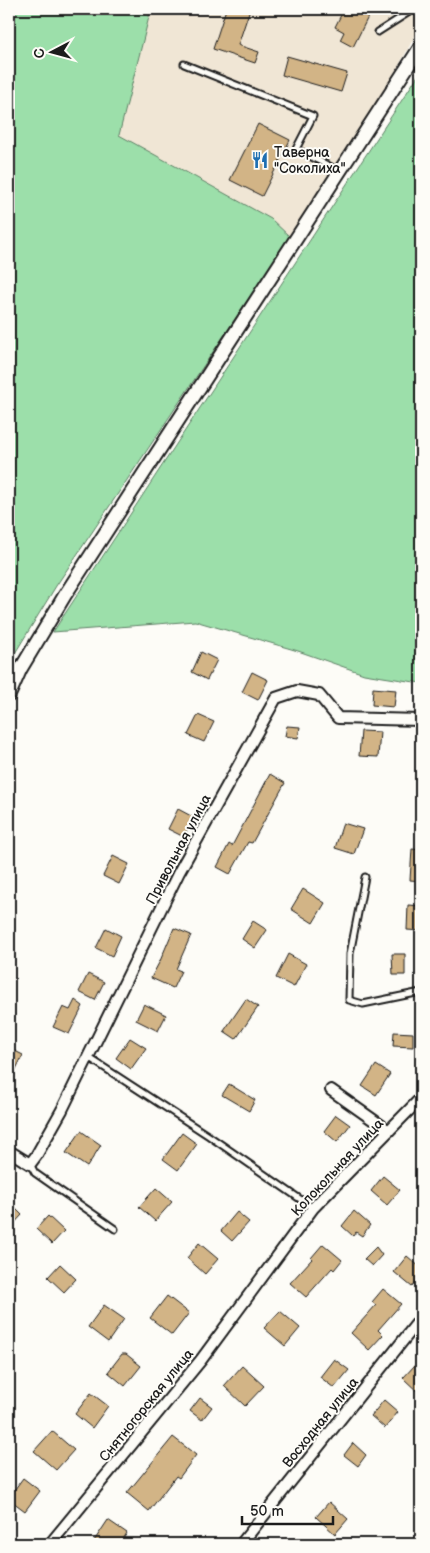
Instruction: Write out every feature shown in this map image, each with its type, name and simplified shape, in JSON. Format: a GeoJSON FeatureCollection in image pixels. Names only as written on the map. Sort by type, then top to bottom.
{"type":"FeatureCollection","features":[{"type":"Feature","properties":{"kind":"street"},"geometry":{"type":"LineString","coordinates":[[9,695],[20,670],[65,596],[421,46]]}},
{"type":"Feature","properties":{"kind":"street","name":"Привольная улица"},"geometry":{"type":"LineString","coordinates":[[33,1160],[62,1110],[179,872],[276,698],[297,691],[319,695],[338,718],[421,720]]}},
{"type":"Feature","properties":{"kind":"street"},"geometry":{"type":"LineString","coordinates":[[331,1090],[389,1131]]}},
{"type":"Feature","properties":{"kind":"street","name":"Колокольная улица"},"geometry":{"type":"LineString","coordinates":[[260,1282],[313,1208],[421,1098]]}},
{"type":"Feature","properties":{"kind":"street"},"geometry":{"type":"LineString","coordinates":[[9,1151],[33,1160]]}},
{"type":"Feature","properties":{"kind":"street","name":"Снятногорская улица"},"geometry":{"type":"LineString","coordinates":[[50,1544],[201,1360],[260,1282]]}},
{"type":"Feature","properties":{"kind":"street","name":"Восходная улица"},"geometry":{"type":"LineString","coordinates":[[241,1544],[421,1318]]}},
{"type":"Feature","properties":{"kind":"lane"},"geometry":{"type":"LineString","coordinates":[[378,32],[414,9]]}},
{"type":"Feature","properties":{"kind":"lane"},"geometry":{"type":"LineString","coordinates":[[184,64],[313,116],[296,150],[340,171]]}},
{"type":"Feature","properties":{"kind":"lane"},"geometry":{"type":"LineString","coordinates":[[365,877],[350,954],[349,1000],[363,1004],[421,992]]}},
{"type":"Feature","properties":{"kind":"lane"},"geometry":{"type":"LineString","coordinates":[[88,1057],[209,1136],[313,1208]]}},
{"type":"Feature","properties":{"kind":"lane"},"geometry":{"type":"LineString","coordinates":[[33,1160],[36,1174],[115,1229]]}},
{"type":"Feature","properties":{"kind":"shaded area"},"geometry":{"type":"Polygon","coordinates":[[[151,9],[421,9],[421,25],[374,111],[290,237],[271,219],[119,135],[151,9]]]}},
{"type":"Feature","properties":{"kind":"green space"},"geometry":{"type":"Polygon","coordinates":[[[9,9],[151,9],[119,135],[271,219],[290,237],[56,586],[9,663],[9,9]]]}},
{"type":"Feature","properties":{"kind":"green space"},"geometry":{"type":"Polygon","coordinates":[[[421,71],[421,189],[417,267],[421,280],[421,683],[364,674],[298,651],[195,621],[53,632],[421,71]]]}},
{"type":"Feature","properties":{"kind":"building"},"geometry":{"type":"Polygon","coordinates":[[[226,9],[250,9],[238,45],[259,52],[255,63],[213,49],[226,9]]]}},
{"type":"Feature","properties":{"kind":"building"},"geometry":{"type":"Polygon","coordinates":[[[344,9],[372,9],[353,47],[340,40],[344,32],[335,27],[344,9]]]}},
{"type":"Feature","properties":{"kind":"building"},"geometry":{"type":"Polygon","coordinates":[[[287,56],[347,73],[341,92],[282,75],[287,56]]]}},
{"type":"Feature","properties":{"kind":"building","name":"Таверна \"Соколиха\""},"geometry":{"type":"Polygon","coordinates":[[[258,124],[290,140],[262,196],[230,180],[258,124]]]}},
{"type":"Feature","properties":{"kind":"building"},"geometry":{"type":"Polygon","coordinates":[[[201,652],[217,660],[207,680],[192,672],[201,652]]]}},
{"type":"Feature","properties":{"kind":"building"},"geometry":{"type":"Polygon","coordinates":[[[252,672],[268,680],[258,700],[242,692],[252,672]]]}},
{"type":"Feature","properties":{"kind":"building"},"geometry":{"type":"Polygon","coordinates":[[[373,688],[396,690],[394,707],[372,705],[373,688]]]}},
{"type":"Feature","properties":{"kind":"building"},"geometry":{"type":"Polygon","coordinates":[[[198,715],[214,722],[204,742],[188,735],[198,715]]]}},
{"type":"Feature","properties":{"kind":"building"},"geometry":{"type":"Polygon","coordinates":[[[287,726],[300,727],[298,738],[285,736],[287,726]]]}},
{"type":"Feature","properties":{"kind":"building"},"geometry":{"type":"Polygon","coordinates":[[[361,731],[380,732],[378,757],[359,756],[361,731]]]}},
{"type":"Feature","properties":{"kind":"building"},"geometry":{"type":"Polygon","coordinates":[[[270,774],[285,783],[252,843],[248,842],[230,874],[217,867],[229,844],[232,846],[270,774]]]}},
{"type":"Feature","properties":{"kind":"building"},"geometry":{"type":"Polygon","coordinates":[[[178,809],[193,817],[184,837],[168,829],[178,809]]]}},
{"type":"Feature","properties":{"kind":"building"},"geometry":{"type":"Polygon","coordinates":[[[343,823],[363,829],[354,854],[335,848],[343,823]]]}},
{"type":"Feature","properties":{"kind":"building"},"geometry":{"type":"Polygon","coordinates":[[[412,849],[421,850],[421,881],[410,880],[412,849]]]}},
{"type":"Feature","properties":{"kind":"building"},"geometry":{"type":"Polygon","coordinates":[[[113,856],[129,864],[119,884],[103,876],[113,856]]]}},
{"type":"Feature","properties":{"kind":"building"},"geometry":{"type":"Polygon","coordinates":[[[303,889],[325,903],[313,923],[291,909],[303,889]]]}},
{"type":"Feature","properties":{"kind":"building"},"geometry":{"type":"Polygon","coordinates":[[[408,905],[421,906],[421,931],[407,930],[408,905]]]}},
{"type":"Feature","properties":{"kind":"building"},"geometry":{"type":"Polygon","coordinates":[[[253,921],[267,930],[255,948],[242,939],[253,921]]]}},
{"type":"Feature","properties":{"kind":"building"},"geometry":{"type":"Polygon","coordinates":[[[106,928],[121,936],[112,956],[96,948],[106,928]]]}},
{"type":"Feature","properties":{"kind":"building"},"geometry":{"type":"Polygon","coordinates":[[[174,928],[191,935],[176,969],[181,971],[173,988],[151,978],[174,928]]]}},
{"type":"Feature","properties":{"kind":"building"},"geometry":{"type":"Polygon","coordinates":[[[288,954],[306,964],[294,987],[276,978],[288,954]]]}},
{"type":"Feature","properties":{"kind":"building"},"geometry":{"type":"Polygon","coordinates":[[[392,954],[405,954],[405,975],[393,975],[392,954]]]}},
{"type":"Feature","properties":{"kind":"building"},"geometry":{"type":"Polygon","coordinates":[[[88,974],[104,982],[95,1000],[79,992],[88,974]]]}},
{"type":"Feature","properties":{"kind":"building"},"geometry":{"type":"Polygon","coordinates":[[[246,999],[258,1007],[236,1039],[224,1031],[246,999]]]}},
{"type":"Feature","properties":{"kind":"building"},"geometry":{"type":"Polygon","coordinates":[[[75,1000],[83,1006],[69,1034],[53,1027],[63,1007],[70,1010],[75,1000]]]}},
{"type":"Feature","properties":{"kind":"building"},"geometry":{"type":"Polygon","coordinates":[[[144,1004],[166,1015],[158,1031],[136,1020],[144,1004]]]}},
{"type":"Feature","properties":{"kind":"building"},"geometry":{"type":"Polygon","coordinates":[[[394,1032],[413,1033],[413,1047],[393,1046],[394,1032]]]}},
{"type":"Feature","properties":{"kind":"building"},"geometry":{"type":"Polygon","coordinates":[[[130,1038],[146,1048],[131,1069],[116,1058],[130,1038]]]}},
{"type":"Feature","properties":{"kind":"building"},"geometry":{"type":"Polygon","coordinates":[[[9,1048],[23,1055],[9,1083],[9,1048]]]}},
{"type":"Feature","properties":{"kind":"building"},"geometry":{"type":"Polygon","coordinates":[[[376,1065],[390,1074],[376,1095],[362,1086],[376,1065]]]}},
{"type":"Feature","properties":{"kind":"building"},"geometry":{"type":"Polygon","coordinates":[[[229,1084],[255,1100],[249,1111],[222,1095],[229,1084]]]}},
{"type":"Feature","properties":{"kind":"building"},"geometry":{"type":"Polygon","coordinates":[[[336,1115],[350,1125],[337,1142],[324,1131],[336,1115]]]}},
{"type":"Feature","properties":{"kind":"building"},"geometry":{"type":"Polygon","coordinates":[[[81,1131],[101,1145],[87,1167],[66,1153],[81,1131]]]}},
{"type":"Feature","properties":{"kind":"building"},"geometry":{"type":"Polygon","coordinates":[[[182,1133],[197,1144],[178,1170],[163,1159],[182,1133]]]}},
{"type":"Feature","properties":{"kind":"building"},"geometry":{"type":"Polygon","coordinates":[[[383,1176],[400,1190],[387,1205],[371,1191],[383,1176]]]}},
{"type":"Feature","properties":{"kind":"building"},"geometry":{"type":"Polygon","coordinates":[[[156,1188],[172,1202],[155,1221],[139,1207],[156,1188]]]}},
{"type":"Feature","properties":{"kind":"building"},"geometry":{"type":"Polygon","coordinates":[[[9,1202],[22,1215],[9,1229],[9,1202]]]}},
{"type":"Feature","properties":{"kind":"building"},"geometry":{"type":"Polygon","coordinates":[[[354,1211],[370,1225],[362,1236],[356,1232],[353,1236],[342,1226],[354,1211]]]}},
{"type":"Feature","properties":{"kind":"building"},"geometry":{"type":"Polygon","coordinates":[[[237,1212],[249,1222],[232,1241],[221,1231],[237,1212]]]}},
{"type":"Feature","properties":{"kind":"building"},"geometry":{"type":"Polygon","coordinates":[[[48,1216],[64,1231],[52,1244],[36,1229],[48,1216]]]}},
{"type":"Feature","properties":{"kind":"building"},"geometry":{"type":"Polygon","coordinates":[[[199,1243],[218,1259],[205,1274],[187,1258],[199,1243]]]}},
{"type":"Feature","properties":{"kind":"building"},"geometry":{"type":"Polygon","coordinates":[[[323,1244],[342,1260],[334,1270],[332,1268],[306,1297],[290,1283],[323,1244]]]}},
{"type":"Feature","properties":{"kind":"building"},"geometry":{"type":"Polygon","coordinates":[[[376,1247],[382,1255],[372,1266],[364,1259],[376,1247]]]}},
{"type":"Feature","properties":{"kind":"building"},"geometry":{"type":"Polygon","coordinates":[[[407,1256],[421,1268],[421,1276],[412,1287],[394,1272],[407,1256]]]}},
{"type":"Feature","properties":{"kind":"building"},"geometry":{"type":"Polygon","coordinates":[[[60,1264],[76,1279],[64,1292],[48,1277],[60,1264]]]}},
{"type":"Feature","properties":{"kind":"building"},"geometry":{"type":"Polygon","coordinates":[[[383,1289],[401,1304],[378,1330],[383,1335],[369,1350],[351,1333],[376,1305],[372,1302],[383,1289]]]}},
{"type":"Feature","properties":{"kind":"building"},"geometry":{"type":"Polygon","coordinates":[[[167,1296],[189,1313],[172,1335],[150,1318],[167,1296]]]}},
{"type":"Feature","properties":{"kind":"building"},"geometry":{"type":"Polygon","coordinates":[[[104,1305],[124,1319],[108,1342],[88,1327],[104,1305]]]}},
{"type":"Feature","properties":{"kind":"building"},"geometry":{"type":"Polygon","coordinates":[[[280,1311],[300,1328],[285,1346],[264,1328],[280,1311]]]}},
{"type":"Feature","properties":{"kind":"building"},"geometry":{"type":"Polygon","coordinates":[[[122,1354],[126,1354],[141,1366],[125,1386],[108,1372],[122,1354]]]}},
{"type":"Feature","properties":{"kind":"building"},"geometry":{"type":"Polygon","coordinates":[[[334,1359],[349,1370],[334,1388],[320,1377],[334,1359]]]}},
{"type":"Feature","properties":{"kind":"building"},"geometry":{"type":"Polygon","coordinates":[[[415,1365],[421,1372],[421,1395],[403,1378],[415,1365]]]}},
{"type":"Feature","properties":{"kind":"building"},"geometry":{"type":"Polygon","coordinates":[[[242,1366],[264,1386],[245,1406],[224,1386],[242,1366]]]}},
{"type":"Feature","properties":{"kind":"building"},"geometry":{"type":"Polygon","coordinates":[[[91,1393],[108,1406],[92,1428],[75,1414],[91,1393]]]}},
{"type":"Feature","properties":{"kind":"building"},"geometry":{"type":"Polygon","coordinates":[[[200,1398],[212,1407],[202,1420],[190,1411],[200,1398]]]}},
{"type":"Feature","properties":{"kind":"building"},"geometry":{"type":"Polygon","coordinates":[[[384,1400],[398,1412],[385,1428],[371,1416],[384,1400]]]}},
{"type":"Feature","properties":{"kind":"building"},"geometry":{"type":"Polygon","coordinates":[[[52,1431],[74,1450],[56,1470],[34,1451],[52,1431]]]}},
{"type":"Feature","properties":{"kind":"building"},"geometry":{"type":"Polygon","coordinates":[[[173,1437],[196,1455],[179,1478],[176,1476],[149,1511],[127,1493],[173,1437]]]}},
{"type":"Feature","properties":{"kind":"building"},"geometry":{"type":"Polygon","coordinates":[[[353,1443],[366,1455],[358,1466],[344,1455],[353,1443]]]}},
{"type":"Feature","properties":{"kind":"building"},"geometry":{"type":"Polygon","coordinates":[[[23,1478],[40,1491],[25,1511],[9,1499],[23,1478]]]}},
{"type":"Feature","properties":{"kind":"building"},"geometry":{"type":"Polygon","coordinates":[[[329,1502],[348,1519],[335,1534],[316,1517],[329,1502]]]}},
{"type":"Feature","properties":{"kind":"building"},"geometry":{"type":"Polygon","coordinates":[[[108,1520],[127,1533],[120,1544],[92,1544],[108,1520]]]}},
{"type":"Feature","properties":{"kind":"place","name":"Таверна \"Соколиха\""},"geometry":{"type":"Point","coordinates":[260,160]}}]}
